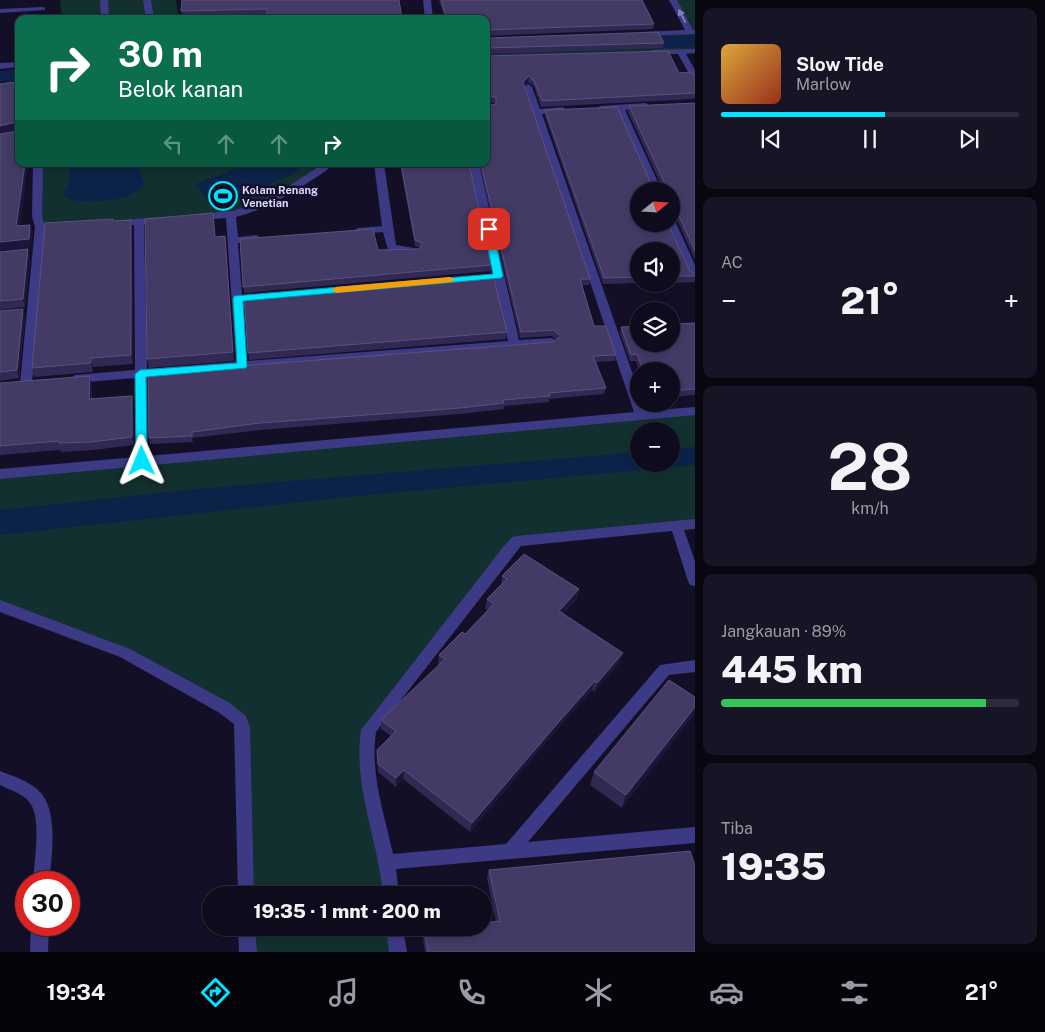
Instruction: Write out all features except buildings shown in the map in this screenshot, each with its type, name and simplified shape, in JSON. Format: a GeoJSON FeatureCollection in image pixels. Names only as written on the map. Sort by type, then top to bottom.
{"type":"FeatureCollection","features":[{"type":"Feature","properties":{"kind":"street"},"geometry":{"type":"LineString","coordinates":[[104,0],[104,15]]}},
{"type":"Feature","properties":{"kind":"street"},"geometry":{"type":"LineString","coordinates":[[147,0],[149,15]]}},
{"type":"Feature","properties":{"kind":"street"},"geometry":{"type":"LineString","coordinates":[[427,0],[429,15]]}},
{"type":"Feature","properties":{"kind":"street"},"geometry":{"type":"LineString","coordinates":[[632,35],[693,32],[673,0]]}},
{"type":"Feature","properties":{"kind":"street"},"geometry":{"type":"LineString","coordinates":[[680,51],[695,77]]}},
{"type":"Feature","properties":{"kind":"street"},"geometry":{"type":"LineString","coordinates":[[641,53],[695,51]]}},
{"type":"Feature","properties":{"kind":"street"},"geometry":{"type":"LineString","coordinates":[[0,66],[15,64]]}},
{"type":"Feature","properties":{"kind":"street"},"geometry":{"type":"LineString","coordinates":[[0,88],[15,86]]}},
{"type":"Feature","properties":{"kind":"street"},"geometry":{"type":"LineString","coordinates":[[528,87],[615,328],[641,416]]}},
{"type":"Feature","properties":{"kind":"street"},"geometry":{"type":"LineString","coordinates":[[592,109],[657,106]]}},
{"type":"Feature","properties":{"kind":"street"},"geometry":{"type":"LineString","coordinates":[[620,108],[653,182]]}},
{"type":"Feature","properties":{"kind":"street"},"geometry":{"type":"LineString","coordinates":[[537,112],[574,110]]}},
{"type":"Feature","properties":{"kind":"street"},"geometry":{"type":"LineString","coordinates":[[26,384],[28,312],[34,253],[45,227],[37,216],[38,167]]}},
{"type":"Feature","properties":{"kind":"street"},"geometry":{"type":"LineString","coordinates":[[100,224],[231,215],[280,196],[326,167]]}},
{"type":"Feature","properties":{"kind":"street"},"geometry":{"type":"LineString","coordinates":[[378,167],[392,248],[416,251]]}},
{"type":"Feature","properties":{"kind":"street"},"geometry":{"type":"LineString","coordinates":[[475,167],[493,276],[514,344]]}},
{"type":"Feature","properties":{"kind":"street"},"geometry":{"type":"LineString","coordinates":[[231,215],[242,366]]}},
{"type":"Feature","properties":{"kind":"street"},"geometry":{"type":"LineString","coordinates":[[139,222],[142,461]]}},
{"type":"Feature","properties":{"kind":"street"},"geometry":{"type":"LineString","coordinates":[[350,232],[388,230]]}},
{"type":"Feature","properties":{"kind":"street"},"geometry":{"type":"LineString","coordinates":[[675,232],[695,276]]}},
{"type":"Feature","properties":{"kind":"street"},"geometry":{"type":"LineString","coordinates":[[234,240],[262,238]]}},
{"type":"Feature","properties":{"kind":"street"},"geometry":{"type":"LineString","coordinates":[[238,299],[276,295]]}},
{"type":"Feature","properties":{"kind":"street"},"geometry":{"type":"LineString","coordinates":[[64,380],[552,342]]}},
{"type":"Feature","properties":{"kind":"street"},"geometry":{"type":"LineString","coordinates":[[0,474],[695,411]]}},
{"type":"Feature","properties":{"kind":"street"},"geometry":{"type":"LineString","coordinates":[[390,886],[387,862],[366,777],[364,751],[369,730],[509,550],[517,541],[695,524]]}},
{"type":"Feature","properties":{"kind":"street"},"geometry":{"type":"LineString","coordinates":[[676,525],[695,581]]}},
{"type":"Feature","properties":{"kind":"street"},"geometry":{"type":"LineString","coordinates":[[0,606],[125,653],[222,707],[240,721],[242,728],[246,886]]}},
{"type":"Feature","properties":{"kind":"street"},"geometry":{"type":"LineString","coordinates":[[509,852],[666,669],[695,666]]}},
{"type":"Feature","properties":{"kind":"street"},"geometry":{"type":"LineString","coordinates":[[0,778],[26,790],[39,803],[43,822],[41,871]]}},
{"type":"Feature","properties":{"kind":"street"},"geometry":{"type":"LineString","coordinates":[[387,862],[695,835]]}},
{"type":"Feature","properties":{"kind":"street"},"geometry":{"type":"LineString","coordinates":[[39,952],[40,936]]}},
{"type":"Feature","properties":{"kind":"street"},"geometry":{"type":"LineString","coordinates":[[247,936],[248,952]]}},
{"type":"Feature","properties":{"kind":"street"},"geometry":{"type":"LineString","coordinates":[[396,936],[398,952]]}},
{"type":"Feature","properties":{"kind":"lane"},"geometry":{"type":"LineString","coordinates":[[0,11],[43,9]]}},
{"type":"Feature","properties":{"kind":"green space"},"geometry":{"type":"Polygon","coordinates":[[[60,0],[176,0],[178,15],[62,15],[60,0]]]}},
{"type":"Feature","properties":{"kind":"green space"},"geometry":{"type":"Polygon","coordinates":[[[673,0],[695,0],[695,51],[490,58],[490,40],[690,32],[673,0]]]}},
{"type":"Feature","properties":{"kind":"green space"},"geometry":{"type":"Polygon","coordinates":[[[38,167],[325,167],[280,196],[231,215],[40,227],[37,216],[38,167]]]}},
{"type":"Feature","properties":{"kind":"green space"},"geometry":{"type":"Polygon","coordinates":[[[695,411],[695,524],[517,541],[369,730],[390,886],[247,886],[241,721],[125,653],[0,606],[0,474],[695,411]]]}},
{"type":"Feature","properties":{"kind":"green space"},"geometry":{"type":"Polygon","coordinates":[[[248,936],[396,936],[398,952],[249,952],[248,936]]]}},
{"type":"Feature","properties":{"kind":"water"},"geometry":{"type":"Polygon","coordinates":[[[695,35],[695,47],[490,54],[490,43],[695,35]]]}},
{"type":"Feature","properties":{"kind":"water"},"geometry":{"type":"Polygon","coordinates":[[[15,69],[15,80],[0,82],[0,71],[15,69]]]}},
{"type":"Feature","properties":{"kind":"water"},"geometry":{"type":"Polygon","coordinates":[[[71,167],[137,167],[139,168],[144,184],[139,190],[130,195],[107,201],[72,200],[64,197],[63,192],[69,186],[69,171],[71,167]]]}},
{"type":"Feature","properties":{"kind":"water","name":"Kolam Renang Venetian"},"geometry":{"type":"Polygon","coordinates":[[[241,167],[295,167],[300,171],[214,208],[195,184],[241,167]]]}},
{"type":"Feature","properties":{"kind":"water"},"geometry":{"type":"Polygon","coordinates":[[[695,447],[695,465],[680,466],[680,448],[695,447]]]}},
{"type":"Feature","properties":{"kind":"water"},"geometry":{"type":"Polygon","coordinates":[[[630,453],[630,471],[357,496],[0,535],[0,510],[207,488],[630,453]]]}},
{"type":"Feature","properties":{"kind":"slow traffic"},"geometry":{"type":"LineString","coordinates":[[336,290],[449,280]]}},
{"type":"Feature","properties":{"kind":"place","name":"Kolam Renang Venetian"},"geometry":{"type":"Point","coordinates":[223,196]}},
{"type":"Feature","properties":{"kind":"route"},"geometry":{"type":"LineString","coordinates":[[142,461],[140,374],[242,366],[238,299],[498,276],[489,229]]}}]}
